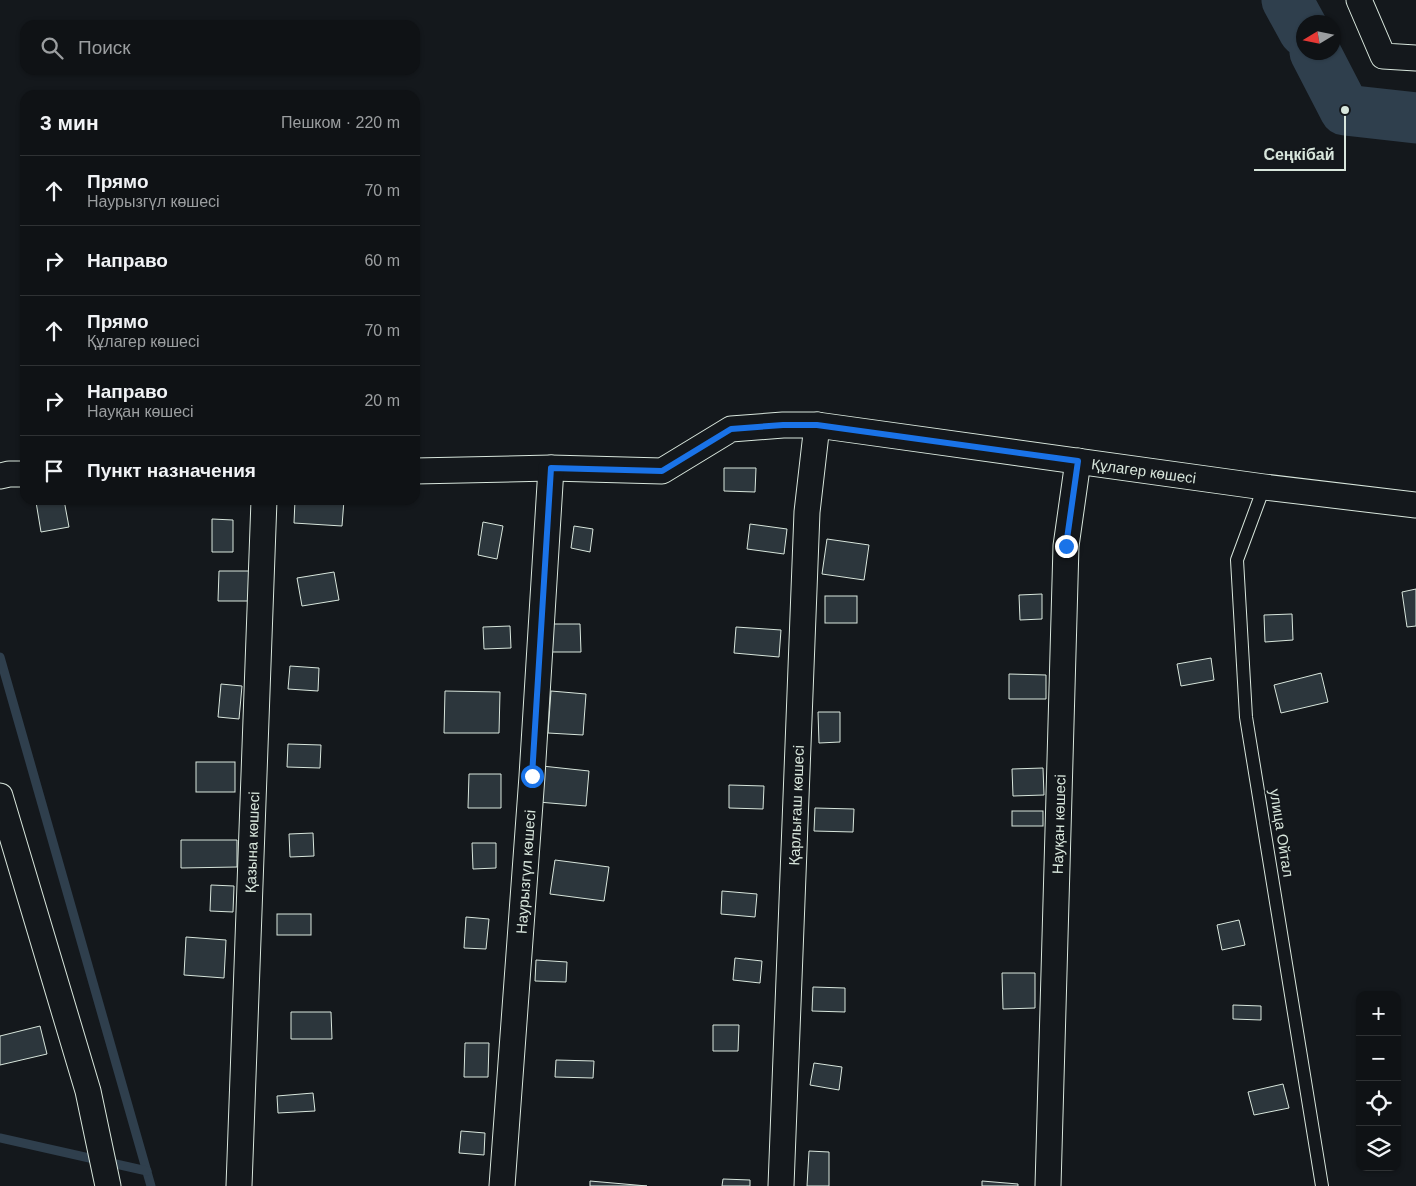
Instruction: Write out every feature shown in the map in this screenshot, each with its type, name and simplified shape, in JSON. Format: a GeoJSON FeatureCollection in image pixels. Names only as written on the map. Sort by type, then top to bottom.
{"type":"FeatureCollection","features":[{"type":"Feature","properties":{"kind":"street"},"geometry":{"type":"LineString","coordinates":[[1359,0],[1383,56],[1416,58]]}},
{"type":"Feature","properties":{"kind":"street","name":"Құлагер көшесі"},"geometry":{"type":"LineString","coordinates":[[420,471],[551,468],[662,471],[731,429],[783,425],[817,425],[1264,487],[1416,505]]}},
{"type":"Feature","properties":{"kind":"street","name":"Қарлығаш көшесі"},"geometry":{"type":"LineString","coordinates":[[781,1186],[807,512],[817,425]]}},
{"type":"Feature","properties":{"kind":"street","name":"Науқан көшесі"},"geometry":{"type":"LineString","coordinates":[[1048,1186],[1066,546],[1078,461]]}},
{"type":"Feature","properties":{"kind":"street","name":"Наурызгүл көшесі"},"geometry":{"type":"LineString","coordinates":[[502,1186],[532,776],[551,468]]}},
{"type":"Feature","properties":{"kind":"street"},"geometry":{"type":"LineString","coordinates":[[0,476],[20,474]]}},
{"type":"Feature","properties":{"kind":"street","name":"Қазына көшесі"},"geometry":{"type":"LineString","coordinates":[[239,1186],[264,505]]}},
{"type":"Feature","properties":{"kind":"street"},"geometry":{"type":"LineString","coordinates":[[0,796],[88,1091],[108,1186]]}},
{"type":"Feature","properties":{"kind":"lane","name":"улица Ойтал"},"geometry":{"type":"LineString","coordinates":[[1264,487],[1237,560],[1246,717],[1322,1186]]}},
{"type":"Feature","properties":{"kind":"building"},"geometry":{"type":"Polygon","coordinates":[[[724,468],[756,468],[755,492],[724,491],[724,468]]]}},
{"type":"Feature","properties":{"kind":"building"},"geometry":{"type":"Polygon","coordinates":[[[36,505],[65,505],[69,527],[41,532],[36,505]]]}},
{"type":"Feature","properties":{"kind":"building"},"geometry":{"type":"Polygon","coordinates":[[[295,505],[344,505],[342,526],[294,523],[295,505]]]}},
{"type":"Feature","properties":{"kind":"building"},"geometry":{"type":"Polygon","coordinates":[[[212,519],[233,520],[233,552],[212,552],[212,519]]]}},
{"type":"Feature","properties":{"kind":"building"},"geometry":{"type":"Polygon","coordinates":[[[483,522],[503,526],[497,559],[478,555],[483,522]]]}},
{"type":"Feature","properties":{"kind":"building"},"geometry":{"type":"Polygon","coordinates":[[[750,524],[787,529],[784,554],[747,549],[750,524]]]}},
{"type":"Feature","properties":{"kind":"building"},"geometry":{"type":"Polygon","coordinates":[[[574,526],[593,529],[590,552],[571,548],[574,526]]]}},
{"type":"Feature","properties":{"kind":"building"},"geometry":{"type":"Polygon","coordinates":[[[827,539],[869,545],[864,580],[822,574],[827,539]]]}},
{"type":"Feature","properties":{"kind":"building"},"geometry":{"type":"Polygon","coordinates":[[[219,571],[249,571],[249,601],[218,601],[219,571]]]}},
{"type":"Feature","properties":{"kind":"building"},"geometry":{"type":"Polygon","coordinates":[[[334,572],[339,600],[302,606],[297,578],[334,572]]]}},
{"type":"Feature","properties":{"kind":"building"},"geometry":{"type":"Polygon","coordinates":[[[1416,589],[1416,626],[1407,627],[1402,592],[1416,589]]]}},
{"type":"Feature","properties":{"kind":"building"},"geometry":{"type":"Polygon","coordinates":[[[1042,594],[1042,619],[1020,620],[1019,595],[1042,594]]]}},
{"type":"Feature","properties":{"kind":"building"},"geometry":{"type":"Polygon","coordinates":[[[825,596],[857,596],[857,623],[825,623],[825,596]]]}},
{"type":"Feature","properties":{"kind":"building"},"geometry":{"type":"Polygon","coordinates":[[[1292,614],[1293,640],[1265,642],[1264,615],[1292,614]]]}},
{"type":"Feature","properties":{"kind":"building"},"geometry":{"type":"Polygon","coordinates":[[[552,624],[580,624],[581,652],[552,652],[552,624]]]}},
{"type":"Feature","properties":{"kind":"building"},"geometry":{"type":"Polygon","coordinates":[[[510,626],[511,648],[484,649],[483,627],[510,626]]]}},
{"type":"Feature","properties":{"kind":"building"},"geometry":{"type":"Polygon","coordinates":[[[736,627],[781,630],[779,657],[734,653],[736,627]]]}},
{"type":"Feature","properties":{"kind":"building"},"geometry":{"type":"Polygon","coordinates":[[[1211,658],[1214,680],[1181,686],[1177,664],[1211,658]]]}},
{"type":"Feature","properties":{"kind":"building"},"geometry":{"type":"Polygon","coordinates":[[[290,666],[319,668],[318,691],[288,689],[290,666]]]}},
{"type":"Feature","properties":{"kind":"building"},"geometry":{"type":"Polygon","coordinates":[[[1321,673],[1328,702],[1281,713],[1274,685],[1321,673]]]}},
{"type":"Feature","properties":{"kind":"building"},"geometry":{"type":"Polygon","coordinates":[[[1009,674],[1046,675],[1046,699],[1009,699],[1009,674]]]}},
{"type":"Feature","properties":{"kind":"building"},"geometry":{"type":"Polygon","coordinates":[[[221,684],[242,686],[239,719],[218,717],[221,684]]]}},
{"type":"Feature","properties":{"kind":"building"},"geometry":{"type":"Polygon","coordinates":[[[445,691],[500,692],[499,733],[444,733],[445,691]]]}},
{"type":"Feature","properties":{"kind":"building"},"geometry":{"type":"Polygon","coordinates":[[[551,691],[586,694],[583,735],[548,733],[551,691]]]}},
{"type":"Feature","properties":{"kind":"building"},"geometry":{"type":"Polygon","coordinates":[[[818,712],[840,712],[840,742],[819,743],[818,712]]]}},
{"type":"Feature","properties":{"kind":"building"},"geometry":{"type":"Polygon","coordinates":[[[288,744],[321,745],[320,768],[287,767],[288,744]]]}},
{"type":"Feature","properties":{"kind":"building"},"geometry":{"type":"Polygon","coordinates":[[[196,762],[235,762],[235,792],[196,792],[196,762]]]}},
{"type":"Feature","properties":{"kind":"building"},"geometry":{"type":"Polygon","coordinates":[[[542,766],[589,771],[586,806],[538,802],[542,766]]]}},
{"type":"Feature","properties":{"kind":"building"},"geometry":{"type":"Polygon","coordinates":[[[1043,768],[1044,795],[1013,796],[1012,769],[1043,768]]]}},
{"type":"Feature","properties":{"kind":"building"},"geometry":{"type":"Polygon","coordinates":[[[469,774],[501,774],[501,808],[468,808],[469,774]]]}},
{"type":"Feature","properties":{"kind":"building"},"geometry":{"type":"Polygon","coordinates":[[[729,785],[764,786],[763,809],[729,808],[729,785]]]}},
{"type":"Feature","properties":{"kind":"building"},"geometry":{"type":"Polygon","coordinates":[[[815,808],[854,809],[853,832],[814,831],[815,808]]]}},
{"type":"Feature","properties":{"kind":"building"},"geometry":{"type":"Polygon","coordinates":[[[1012,811],[1043,811],[1043,826],[1012,826],[1012,811]]]}},
{"type":"Feature","properties":{"kind":"building"},"geometry":{"type":"Polygon","coordinates":[[[313,833],[314,856],[290,857],[289,834],[313,833]]]}},
{"type":"Feature","properties":{"kind":"building"},"geometry":{"type":"Polygon","coordinates":[[[181,840],[237,840],[237,867],[181,868],[181,840]]]}},
{"type":"Feature","properties":{"kind":"building"},"geometry":{"type":"Polygon","coordinates":[[[472,843],[496,843],[496,868],[473,869],[472,843]]]}},
{"type":"Feature","properties":{"kind":"building"},"geometry":{"type":"Polygon","coordinates":[[[555,860],[609,867],[604,901],[550,894],[555,860]]]}},
{"type":"Feature","properties":{"kind":"building"},"geometry":{"type":"Polygon","coordinates":[[[211,885],[234,886],[233,912],[210,911],[211,885]]]}},
{"type":"Feature","properties":{"kind":"building"},"geometry":{"type":"Polygon","coordinates":[[[722,891],[757,894],[755,917],[721,914],[722,891]]]}},
{"type":"Feature","properties":{"kind":"building"},"geometry":{"type":"Polygon","coordinates":[[[277,914],[311,914],[311,935],[277,935],[277,914]]]}},
{"type":"Feature","properties":{"kind":"building"},"geometry":{"type":"Polygon","coordinates":[[[466,917],[489,919],[486,949],[464,948],[466,917]]]}},
{"type":"Feature","properties":{"kind":"building"},"geometry":{"type":"Polygon","coordinates":[[[1239,920],[1245,945],[1222,950],[1217,925],[1239,920]]]}},
{"type":"Feature","properties":{"kind":"building"},"geometry":{"type":"Polygon","coordinates":[[[186,937],[226,940],[224,978],[184,975],[186,937]]]}},
{"type":"Feature","properties":{"kind":"building"},"geometry":{"type":"Polygon","coordinates":[[[735,958],[762,961],[760,983],[733,980],[735,958]]]}},
{"type":"Feature","properties":{"kind":"building"},"geometry":{"type":"Polygon","coordinates":[[[536,960],[567,962],[566,982],[535,981],[536,960]]]}},
{"type":"Feature","properties":{"kind":"building"},"geometry":{"type":"Polygon","coordinates":[[[1002,973],[1035,973],[1035,1008],[1003,1009],[1002,973]]]}},
{"type":"Feature","properties":{"kind":"building"},"geometry":{"type":"Polygon","coordinates":[[[813,987],[845,988],[845,1012],[812,1011],[813,987]]]}},
{"type":"Feature","properties":{"kind":"building"},"geometry":{"type":"Polygon","coordinates":[[[1233,1005],[1261,1006],[1261,1020],[1233,1019],[1233,1005]]]}},
{"type":"Feature","properties":{"kind":"building"},"geometry":{"type":"Polygon","coordinates":[[[291,1012],[331,1012],[332,1039],[291,1039],[291,1012]]]}},
{"type":"Feature","properties":{"kind":"building"},"geometry":{"type":"Polygon","coordinates":[[[713,1025],[739,1025],[738,1051],[713,1051],[713,1025]]]}},
{"type":"Feature","properties":{"kind":"building"},"geometry":{"type":"Polygon","coordinates":[[[40,1026],[47,1054],[0,1065],[0,1036],[40,1026]]]}},
{"type":"Feature","properties":{"kind":"building"},"geometry":{"type":"Polygon","coordinates":[[[465,1043],[489,1043],[488,1077],[464,1077],[465,1043]]]}},
{"type":"Feature","properties":{"kind":"building"},"geometry":{"type":"Polygon","coordinates":[[[556,1060],[594,1061],[593,1078],[555,1077],[556,1060]]]}},
{"type":"Feature","properties":{"kind":"building"},"geometry":{"type":"Polygon","coordinates":[[[814,1063],[842,1067],[839,1090],[810,1085],[814,1063]]]}},
{"type":"Feature","properties":{"kind":"building"},"geometry":{"type":"Polygon","coordinates":[[[1283,1084],[1289,1108],[1254,1115],[1248,1092],[1283,1084]]]}},
{"type":"Feature","properties":{"kind":"building"},"geometry":{"type":"Polygon","coordinates":[[[313,1093],[315,1111],[278,1113],[277,1096],[313,1093]]]}},
{"type":"Feature","properties":{"kind":"building"},"geometry":{"type":"Polygon","coordinates":[[[461,1131],[485,1133],[484,1155],[459,1153],[461,1131]]]}},
{"type":"Feature","properties":{"kind":"building"},"geometry":{"type":"Polygon","coordinates":[[[809,1151],[829,1152],[829,1186],[807,1186],[809,1151]]]}},
{"type":"Feature","properties":{"kind":"building"},"geometry":{"type":"Polygon","coordinates":[[[723,1179],[750,1180],[750,1186],[722,1186],[723,1179]]]}},
{"type":"Feature","properties":{"kind":"building"},"geometry":{"type":"Polygon","coordinates":[[[590,1181],[647,1186],[590,1186],[590,1181]]]}},
{"type":"Feature","properties":{"kind":"building"},"geometry":{"type":"Polygon","coordinates":[[[982,1181],[1018,1184],[1018,1186],[982,1186],[982,1181]]]}},
{"type":"Feature","properties":{"kind":"waterway"},"geometry":{"type":"LineString","coordinates":[[1287,0],[1296,16]]}},
{"type":"Feature","properties":{"kind":"waterway"},"geometry":{"type":"LineString","coordinates":[[1319,60],[1345,110],[1416,118]]}},
{"type":"Feature","properties":{"kind":"waterway"},"geometry":{"type":"LineString","coordinates":[[0,657],[151,1186]]}},
{"type":"Feature","properties":{"kind":"waterway"},"geometry":{"type":"LineString","coordinates":[[0,1138],[147,1171]]}},
{"type":"Feature","properties":{"kind":"place","name":"Сеңкібай"},"geometry":{"type":"Point","coordinates":[1345,110]}},
{"type":"Feature","properties":{"kind":"route"},"geometry":{"type":"LineString","coordinates":[[532,776],[551,468],[662,471],[731,429],[783,425],[817,425],[1078,461],[1066,546]]}}]}
